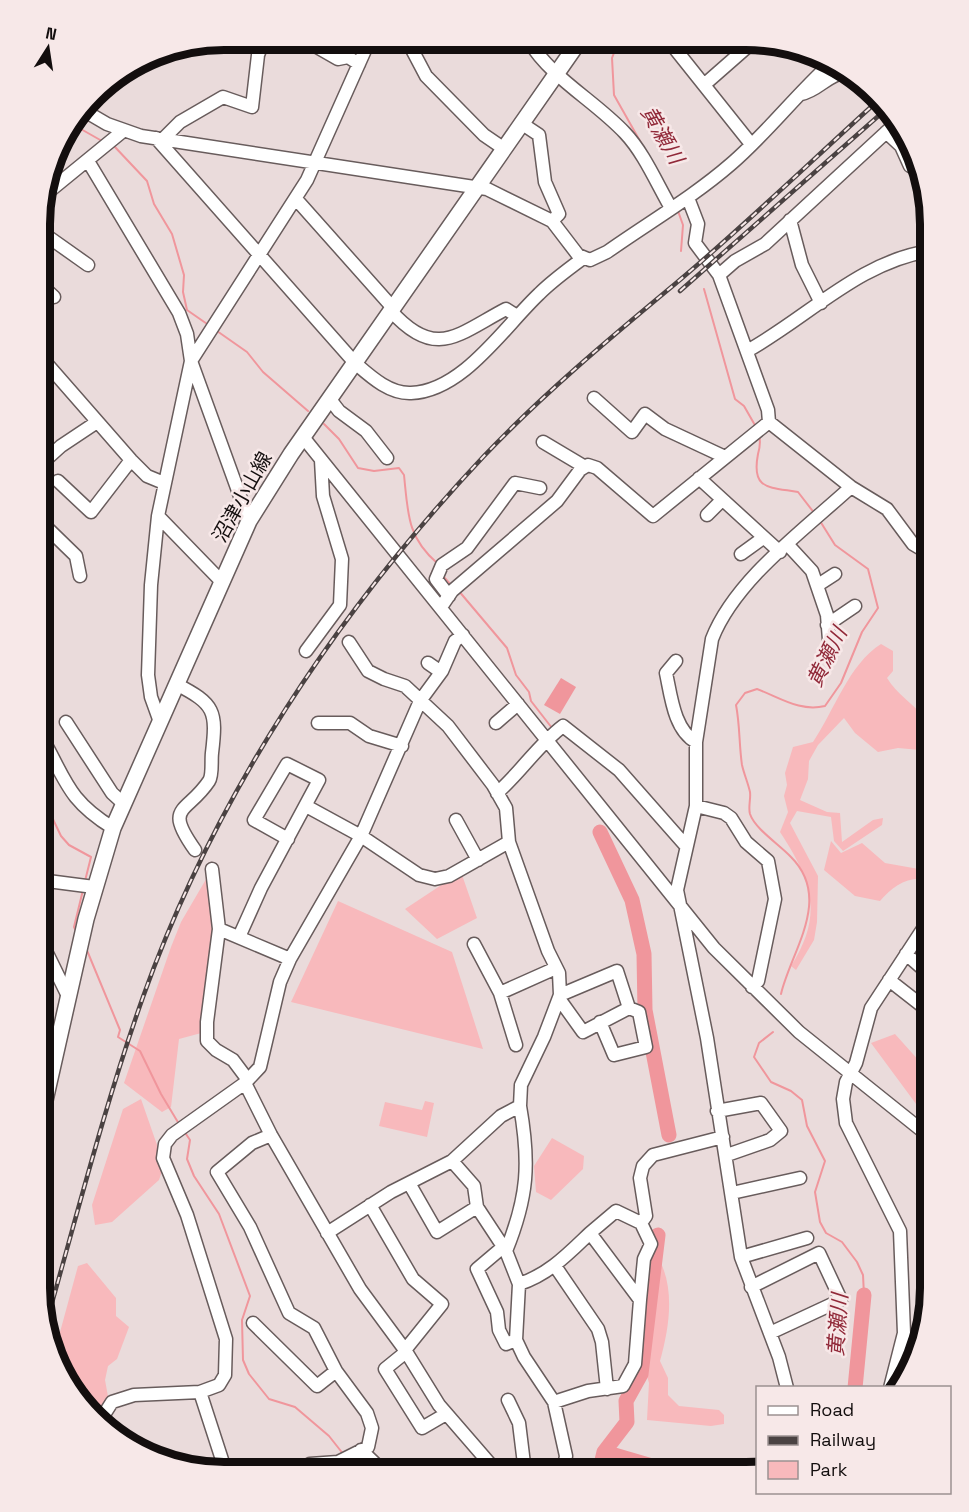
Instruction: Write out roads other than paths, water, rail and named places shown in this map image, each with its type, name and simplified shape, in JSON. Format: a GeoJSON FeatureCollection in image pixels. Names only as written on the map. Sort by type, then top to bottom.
{"type":"FeatureCollection","features":[{"type":"Feature","properties":{"kind":"main road","name":"沼津小山線"},"geometry":{"type":"LineString","coordinates":[[50,1075],[94,886],[113,828],[249,521],[329,398],[573,50]]}},
{"type":"Feature","properties":{"kind":"main road","name":"沼津小山線"},"geometry":{"type":"LineString","coordinates":[[50,1052],[59,1033]]}},
{"type":"Feature","properties":{"kind":"street"},"geometry":{"type":"LineString","coordinates":[[159,139],[180,122],[223,97],[252,107],[260,50]]}},
{"type":"Feature","properties":{"kind":"street"},"geometry":{"type":"LineString","coordinates":[[322,50],[338,59],[348,57],[359,64]]}},
{"type":"Feature","properties":{"kind":"street"},"geometry":{"type":"LineString","coordinates":[[160,722],[151,697],[147,637],[158,516],[190,361],[296,199],[365,50]]}},
{"type":"Feature","properties":{"kind":"street"},"geometry":{"type":"LineString","coordinates":[[412,50],[426,76],[484,135],[503,148]]}},
{"type":"Feature","properties":{"kind":"street"},"geometry":{"type":"LineString","coordinates":[[536,50],[555,74],[603,111],[627,135],[698,224],[695,243],[719,275],[768,410],[766,424],[653,516],[597,468],[585,467],[543,442]]}},
{"type":"Feature","properties":{"kind":"street"},"geometry":{"type":"LineString","coordinates":[[676,50],[751,144]]}},
{"type":"Feature","properties":{"kind":"street"},"geometry":{"type":"LineString","coordinates":[[705,84],[744,50]]}},
{"type":"Feature","properties":{"kind":"street"},"geometry":{"type":"LineString","coordinates":[[89,114],[123,131],[159,139],[315,160],[477,186],[528,207],[552,221],[582,259],[590,260],[607,252],[734,162],[824,69]]}},
{"type":"Feature","properties":{"kind":"street"},"geometry":{"type":"LineString","coordinates":[[797,95],[811,92],[835,75]]}},
{"type":"Feature","properties":{"kind":"street"},"geometry":{"type":"LineString","coordinates":[[520,123],[539,135],[546,182],[559,214],[552,221]]}},
{"type":"Feature","properties":{"kind":"street"},"geometry":{"type":"LineString","coordinates":[[719,275],[735,261],[765,243],[891,128]]}},
{"type":"Feature","properties":{"kind":"street"},"geometry":{"type":"LineString","coordinates":[[54,188],[123,131]]}},
{"type":"Feature","properties":{"kind":"street"},"geometry":{"type":"LineString","coordinates":[[159,139],[355,363],[393,390],[409,393],[425,390],[459,374],[540,293],[582,259]]}},
{"type":"Feature","properties":{"kind":"street"},"geometry":{"type":"LineString","coordinates":[[88,161],[179,312],[187,334],[190,361],[249,521]]}},
{"type":"Feature","properties":{"kind":"street"},"geometry":{"type":"LineString","coordinates":[[296,199],[392,310],[419,335],[435,340],[448,339],[506,309],[517,316]]}},
{"type":"Feature","properties":{"kind":"street"},"geometry":{"type":"LineString","coordinates":[[790,220],[802,266],[821,303]]}},
{"type":"Feature","properties":{"kind":"street"},"geometry":{"type":"LineString","coordinates":[[50,238],[88,265]]}},
{"type":"Feature","properties":{"kind":"street"},"geometry":{"type":"LineString","coordinates":[[747,351],[892,260],[920,253]]}},
{"type":"Feature","properties":{"kind":"street"},"geometry":{"type":"LineString","coordinates":[[50,293],[54,297]]}},
{"type":"Feature","properties":{"kind":"street"},"geometry":{"type":"LineString","coordinates":[[50,368],[131,460],[147,476],[164,483]]}},
{"type":"Feature","properties":{"kind":"street"},"geometry":{"type":"LineString","coordinates":[[329,398],[339,411],[366,430],[387,458]]}},
{"type":"Feature","properties":{"kind":"street"},"geometry":{"type":"LineString","coordinates":[[594,398],[632,432],[645,414],[691,443],[725,457]]}},
{"type":"Feature","properties":{"kind":"street"},"geometry":{"type":"LineString","coordinates":[[50,456],[97,422]]}},
{"type":"Feature","properties":{"kind":"street"},"geometry":{"type":"LineString","coordinates":[[766,424],[851,487],[886,509],[913,544],[920,548]]}},
{"type":"Feature","properties":{"kind":"street"},"geometry":{"type":"LineString","coordinates":[[303,437],[714,948],[799,1032],[919,1128]]}},
{"type":"Feature","properties":{"kind":"street"},"geometry":{"type":"LineString","coordinates":[[58,480],[91,512],[131,460]]}},
{"type":"Feature","properties":{"kind":"street"},"geometry":{"type":"LineString","coordinates":[[306,651],[340,605],[342,559],[323,496],[321,460]]}},
{"type":"Feature","properties":{"kind":"street"},"geometry":{"type":"LineString","coordinates":[[441,607],[454,590],[557,501],[580,470],[585,467]]}},
{"type":"Feature","properties":{"kind":"street"},"geometry":{"type":"LineString","coordinates":[[699,478],[763,538],[784,548],[812,571],[828,625],[829,640]]}},
{"type":"Feature","properties":{"kind":"street"},"geometry":{"type":"LineString","coordinates":[[454,590],[436,579],[442,565],[467,548],[515,483],[540,488]]}},
{"type":"Feature","properties":{"kind":"street"},"geometry":{"type":"LineString","coordinates":[[786,1386],[770,1333],[741,1257],[727,1155],[717,1111],[707,1038],[677,890],[696,806],[696,742],[712,639],[718,623],[762,569],[851,487]]}},
{"type":"Feature","properties":{"kind":"street"},"geometry":{"type":"LineString","coordinates":[[707,515],[722,500]]}},
{"type":"Feature","properties":{"kind":"street"},"geometry":{"type":"LineString","coordinates":[[158,516],[222,582]]}},
{"type":"Feature","properties":{"kind":"street"},"geometry":{"type":"LineString","coordinates":[[50,531],[76,556],[80,576]]}},
{"type":"Feature","properties":{"kind":"street"},"geometry":{"type":"LineString","coordinates":[[741,554],[763,538]]}},
{"type":"Feature","properties":{"kind":"street"},"geometry":{"type":"LineString","coordinates":[[818,585],[835,574]]}},
{"type":"Feature","properties":{"kind":"street"},"geometry":{"type":"LineString","coordinates":[[828,625],[855,606]]}},
{"type":"Feature","properties":{"kind":"street"},"geometry":{"type":"LineString","coordinates":[[104,1415],[112,1402],[134,1395],[200,1392],[219,1385],[225,1375],[226,1339],[187,1215],[163,1158],[165,1144],[172,1135],[247,1082],[260,1067],[280,982],[290,959],[361,836],[420,700],[441,672],[455,641],[463,634]]}},
{"type":"Feature","properties":{"kind":"street"},"geometry":{"type":"LineString","coordinates":[[349,642],[368,671],[384,680],[405,686],[448,726],[497,793],[506,808],[509,842],[559,973],[560,997],[521,1085],[520,1106],[524,1133],[526,1189],[521,1215],[505,1249],[477,1269],[497,1312],[499,1330],[506,1344],[516,1340]]}},
{"type":"Feature","properties":{"kind":"street"},"geometry":{"type":"LineString","coordinates":[[676,661],[666,673],[676,713],[686,737],[696,742]]}},
{"type":"Feature","properties":{"kind":"street"},"geometry":{"type":"LineString","coordinates":[[428,663],[441,672]]}},
{"type":"Feature","properties":{"kind":"street"},"geometry":{"type":"LineString","coordinates":[[176,684],[208,703],[216,723],[210,780],[186,804],[180,816],[180,829],[195,850]]}},
{"type":"Feature","properties":{"kind":"street"},"geometry":{"type":"LineString","coordinates":[[496,723],[518,704]]}},
{"type":"Feature","properties":{"kind":"street"},"geometry":{"type":"LineString","coordinates":[[66,723],[112,793],[124,804]]}},
{"type":"Feature","properties":{"kind":"street"},"geometry":{"type":"LineString","coordinates":[[318,723],[350,723],[369,736],[402,746]]}},
{"type":"Feature","properties":{"kind":"street"},"geometry":{"type":"LineString","coordinates":[[497,793],[519,774],[547,740],[564,726],[619,770],[686,846]]}},
{"type":"Feature","properties":{"kind":"street"},"geometry":{"type":"LineString","coordinates":[[50,753],[68,788],[87,812],[113,828]]}},
{"type":"Feature","properties":{"kind":"street"},"geometry":{"type":"LineString","coordinates":[[239,937],[319,780],[287,764],[254,820],[288,839]]}},
{"type":"Feature","properties":{"kind":"street"},"geometry":{"type":"LineString","coordinates":[[306,806],[361,836],[419,874],[435,879],[449,876],[509,842]]}},
{"type":"Feature","properties":{"kind":"street"},"geometry":{"type":"LineString","coordinates":[[696,806],[724,813],[746,842],[768,861],[775,899],[758,981],[752,987]]}},
{"type":"Feature","properties":{"kind":"street"},"geometry":{"type":"LineString","coordinates":[[456,820],[477,860]]}},
{"type":"Feature","properties":{"kind":"street"},"geometry":{"type":"LineString","coordinates":[[212,869],[219,929],[207,1022],[207,1041],[216,1050],[233,1060],[247,1082],[271,1135],[360,1289],[406,1351],[446,1414],[488,1462]]}},
{"type":"Feature","properties":{"kind":"street"},"geometry":{"type":"LineString","coordinates":[[50,881],[94,886]]}},
{"type":"Feature","properties":{"kind":"street"},"geometry":{"type":"LineString","coordinates":[[219,929],[290,959]]}},
{"type":"Feature","properties":{"kind":"street"},"geometry":{"type":"LineString","coordinates":[[891,1383],[904,1333],[900,1231],[846,1123],[843,1099],[871,1008],[919,934]]}},
{"type":"Feature","properties":{"kind":"street"},"geometry":{"type":"LineString","coordinates":[[474,944],[500,993],[516,1044]]}},
{"type":"Feature","properties":{"kind":"street"},"geometry":{"type":"LineString","coordinates":[[906,954],[919,966]]}},
{"type":"Feature","properties":{"kind":"street"},"geometry":{"type":"LineString","coordinates":[[50,959],[68,996]]}},
{"type":"Feature","properties":{"kind":"street"},"geometry":{"type":"LineString","coordinates":[[500,993],[556,968]]}},
{"type":"Feature","properties":{"kind":"street"},"geometry":{"type":"LineString","coordinates":[[560,997],[617,971],[629,1008]]}},
{"type":"Feature","properties":{"kind":"street"},"geometry":{"type":"LineString","coordinates":[[889,980],[919,1004]]}},
{"type":"Feature","properties":{"kind":"street"},"geometry":{"type":"LineString","coordinates":[[560,997],[583,1032],[600,1022],[629,1008],[639,1012],[646,1047],[614,1055],[600,1022]]}},
{"type":"Feature","properties":{"kind":"street"},"geometry":{"type":"LineString","coordinates":[[717,1111],[761,1103],[781,1131],[770,1140],[727,1155]]}},
{"type":"Feature","properties":{"kind":"street"},"geometry":{"type":"LineString","coordinates":[[327,1233],[370,1205],[452,1161],[501,1116],[520,1106]]}},
{"type":"Feature","properties":{"kind":"street"},"geometry":{"type":"LineString","coordinates":[[271,1135],[252,1143],[218,1172],[250,1227],[289,1313],[314,1328],[336,1371],[366,1413],[372,1428],[368,1447],[338,1462]]}},
{"type":"Feature","properties":{"kind":"street"},"geometry":{"type":"LineString","coordinates":[[641,1223],[646,1216],[640,1179],[644,1166],[653,1155],[723,1137]]}},
{"type":"Feature","properties":{"kind":"street"},"geometry":{"type":"LineString","coordinates":[[452,1161],[474,1186],[477,1207],[505,1249],[519,1284],[516,1340],[524,1357],[554,1402],[566,1456],[565,1462]]}},
{"type":"Feature","properties":{"kind":"street"},"geometry":{"type":"LineString","coordinates":[[732,1193],[800,1178]]}},
{"type":"Feature","properties":{"kind":"street"},"geometry":{"type":"LineString","coordinates":[[409,1183],[437,1232],[477,1207]]}},
{"type":"Feature","properties":{"kind":"street"},"geometry":{"type":"LineString","coordinates":[[370,1205],[413,1279],[442,1304],[406,1351],[386,1369],[422,1428],[446,1414]]}},
{"type":"Feature","properties":{"kind":"street"},"geometry":{"type":"LineString","coordinates":[[519,1284],[534,1279],[555,1266],[616,1211],[641,1223],[651,1244],[644,1259],[635,1364],[623,1386],[588,1391],[554,1402]]}},
{"type":"Feature","properties":{"kind":"street"},"geometry":{"type":"LineString","coordinates":[[590,1233],[640,1300]]}},
{"type":"Feature","properties":{"kind":"street"},"geometry":{"type":"LineString","coordinates":[[741,1257],[807,1238]]}},
{"type":"Feature","properties":{"kind":"street"},"geometry":{"type":"LineString","coordinates":[[751,1287],[819,1254],[841,1300],[770,1333]]}},
{"type":"Feature","properties":{"kind":"street"},"geometry":{"type":"LineString","coordinates":[[555,1266],[598,1329],[602,1342],[607,1389]]}},
{"type":"Feature","properties":{"kind":"street"},"geometry":{"type":"LineString","coordinates":[[253,1323],[316,1386],[336,1371]]}},
{"type":"Feature","properties":{"kind":"street"},"geometry":{"type":"LineString","coordinates":[[200,1392],[223,1462]]}},
{"type":"Feature","properties":{"kind":"street"},"geometry":{"type":"LineString","coordinates":[[508,1400],[519,1424],[524,1462]]}},
{"type":"Feature","properties":{"kind":"street"},"geometry":{"type":"LineString","coordinates":[[361,1450],[374,1462]]}},
{"type":"Feature","properties":{"kind":"waterway","name":"黄瀬川"},"geometry":{"type":"LineString","coordinates":[[615,50],[612,58],[614,95],[675,203]]}},
{"type":"Feature","properties":{"kind":"waterway"},"geometry":{"type":"LineString","coordinates":[[79,128],[102,141]]}},
{"type":"Feature","properties":{"kind":"waterway"},"geometry":{"type":"LineString","coordinates":[[114,146],[147,181],[154,204],[172,234],[184,275],[183,292],[187,310],[210,326]]}},
{"type":"Feature","properties":{"kind":"waterway","name":"黄瀬川"},"geometry":{"type":"LineString","coordinates":[[678,211],[683,225],[681,251]]}},
{"type":"Feature","properties":{"kind":"waterway","name":"黄瀬川"},"geometry":{"type":"LineString","coordinates":[[704,289],[735,399],[744,406],[756,427]]}},
{"type":"Feature","properties":{"kind":"waterway"},"geometry":{"type":"LineString","coordinates":[[217,331],[247,352],[263,372],[308,411]]}},
{"type":"Feature","properties":{"kind":"waterway"},"geometry":{"type":"LineString","coordinates":[[324,424],[339,439],[358,468],[374,471],[399,468],[404,475],[408,513],[414,534],[437,563]]}},
{"type":"Feature","properties":{"kind":"waterway","name":"黄瀬川"},"geometry":{"type":"LineString","coordinates":[[759,435],[757,474],[760,481],[764,485],[798,492],[815,514]]}},
{"type":"Feature","properties":{"kind":"waterway","name":"黄瀬川"},"geometry":{"type":"LineString","coordinates":[[781,994],[806,925],[809,890],[803,873],[791,857],[762,831],[750,814],[750,792],[742,765],[736,705],[745,693],[757,689],[799,706],[825,706],[841,683],[862,632],[878,608],[868,569],[835,545],[820,521]]}},
{"type":"Feature","properties":{"kind":"waterway"},"geometry":{"type":"LineString","coordinates":[[443,576],[451,585]]}},
{"type":"Feature","properties":{"kind":"waterway"},"geometry":{"type":"LineString","coordinates":[[458,590],[507,648],[516,675],[529,692],[531,701],[552,728]]}},
{"type":"Feature","properties":{"kind":"waterway"},"geometry":{"type":"LineString","coordinates":[[50,813],[61,836],[69,845],[91,857],[85,881]]}},
{"type":"Feature","properties":{"kind":"waterway","name":"黄瀬川"},"geometry":{"type":"LineString","coordinates":[[600,832],[632,900],[644,954],[645,1010],[669,1135]]}},
{"type":"Feature","properties":{"kind":"waterway"},"geometry":{"type":"LineString","coordinates":[[77,933],[74,927],[83,890]]}},
{"type":"Feature","properties":{"kind":"waterway"},"geometry":{"type":"LineString","coordinates":[[86,948],[120,1030],[118,1037],[140,1051],[179,1124]]}},
{"type":"Feature","properties":{"kind":"waterway","name":"黄瀬川"},"geometry":{"type":"LineString","coordinates":[[773,1032],[759,1043],[754,1057],[771,1082],[791,1091],[802,1100],[807,1126],[825,1161],[815,1192],[820,1222],[826,1233],[842,1242],[857,1262],[863,1275],[864,1295]]}},
{"type":"Feature","properties":{"kind":"waterway"},"geometry":{"type":"LineString","coordinates":[[184,1131],[190,1140],[187,1159],[194,1176],[219,1214],[250,1296],[242,1320],[243,1360],[249,1374],[269,1399],[295,1407],[329,1436],[344,1455]]}},
{"type":"Feature","properties":{"kind":"waterway","name":"黄瀬川"},"geometry":{"type":"LineString","coordinates":[[602,1462],[604,1452],[627,1422],[626,1401],[641,1374],[658,1235]]}},
{"type":"Feature","properties":{"kind":"waterway","name":"黄瀬川"},"geometry":{"type":"LineString","coordinates":[[855,1386],[864,1295]]}},
{"type":"Feature","properties":{"kind":"waterway","name":"黄瀬川"},"geometry":{"type":"LineString","coordinates":[[604,1452],[638,1462]]}},
{"type":"Feature","properties":{"kind":"railway"},"geometry":{"type":"LineString","coordinates":[[51,1307],[116,1078],[143,997],[172,922],[206,849],[244,778],[286,709],[331,642],[430,515],[506,433],[577,367],[725,240],[872,106]]}},
{"type":"Feature","properties":{"kind":"railway"},"geometry":{"type":"LineString","coordinates":[[680,291],[881,114]]}}]}
